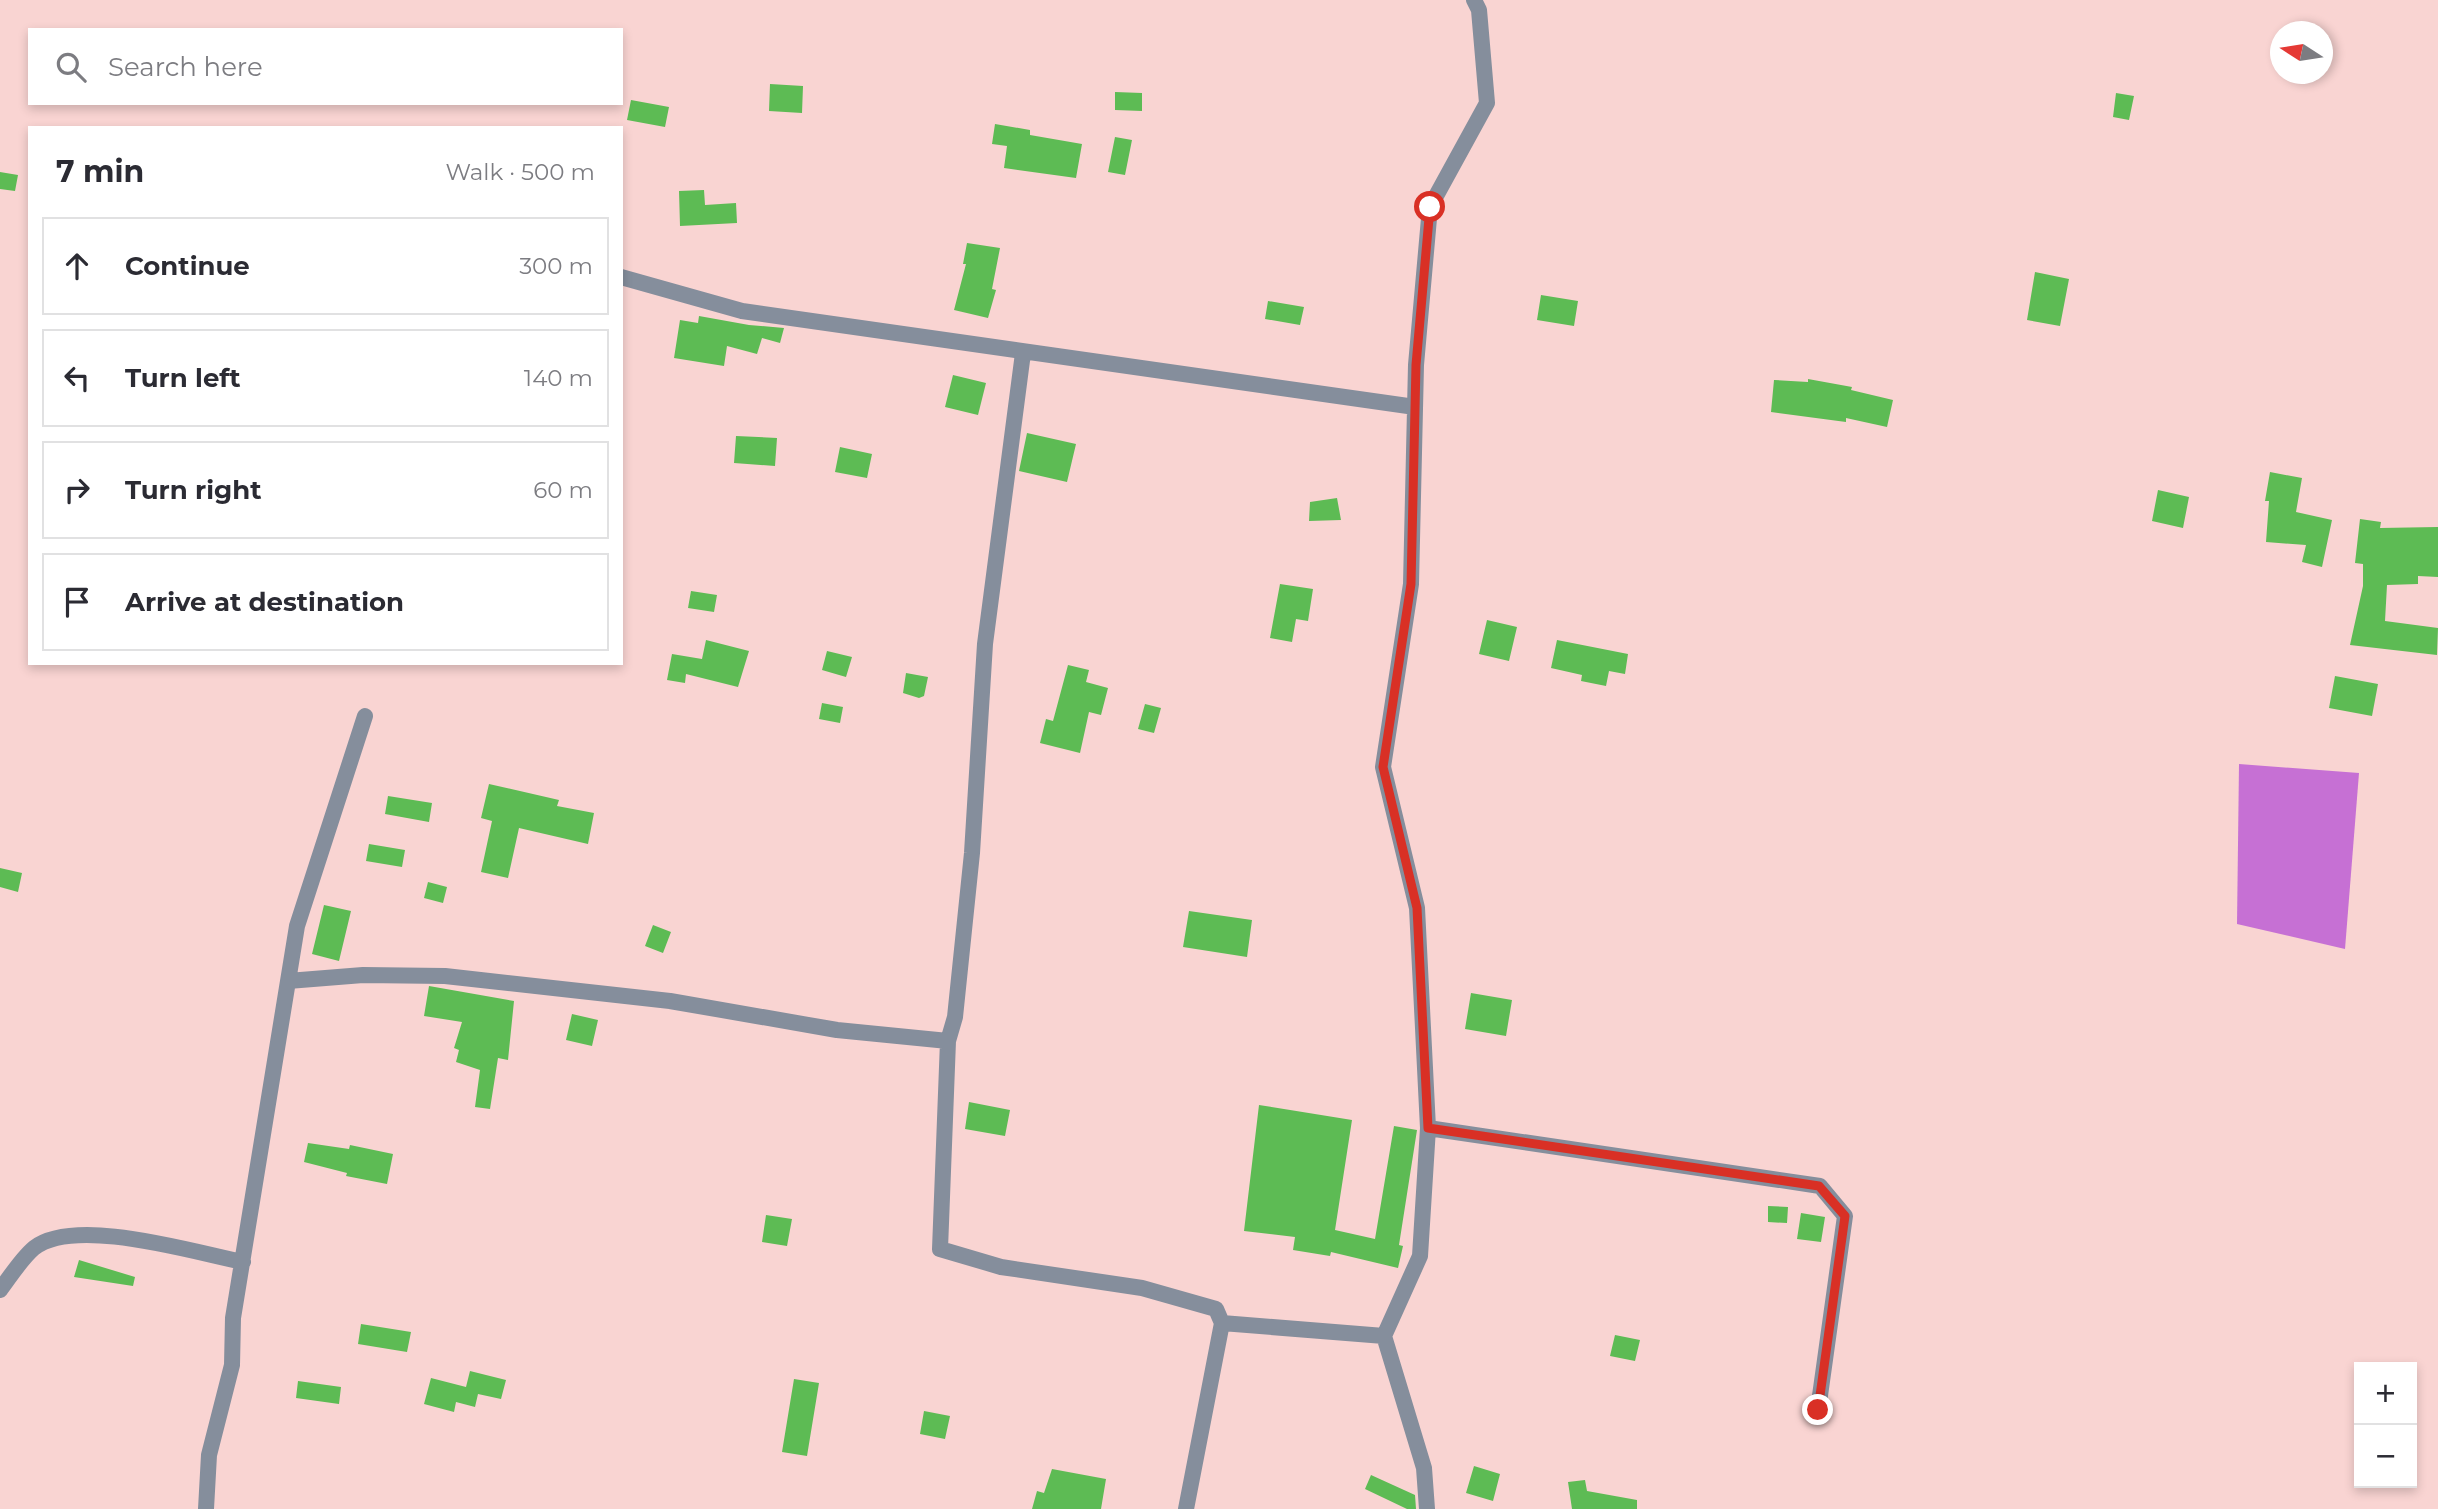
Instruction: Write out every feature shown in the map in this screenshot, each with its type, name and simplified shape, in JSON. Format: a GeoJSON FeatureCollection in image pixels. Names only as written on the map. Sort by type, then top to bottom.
{"type":"FeatureCollection","features":[{"type":"Feature","properties":{"kind":"street"},"geometry":{"type":"LineString","coordinates":[[1427,1509],[1424,1468],[1384,1336],[1420,1256],[1428,1128],[1417,908],[1383,767],[1411,584],[1415,407],[1430,207],[1487,103],[1479,10],[1474,0]]}},
{"type":"Feature","properties":{"kind":"street"},"geometry":{"type":"LineString","coordinates":[[623,278],[742,311],[1415,407]]}},
{"type":"Feature","properties":{"kind":"street"},"geometry":{"type":"LineString","coordinates":[[1023,353],[985,644],[972,853],[955,1017],[948,1041],[940,1249],[1001,1267],[1142,1288],[1216,1309],[1222,1322],[1186,1509]]}},
{"type":"Feature","properties":{"kind":"street"},"geometry":{"type":"LineString","coordinates":[[206,1509],[209,1455],[232,1365],[233,1318],[297,926],[365,716]]}},
{"type":"Feature","properties":{"kind":"street"},"geometry":{"type":"LineString","coordinates":[[288,981],[363,975],[445,975],[670,1002],[837,1030],[948,1041]]}},
{"type":"Feature","properties":{"kind":"street"},"geometry":{"type":"LineString","coordinates":[[1428,1128],[1819,1186],[1845,1216],[1818,1410]]}},
{"type":"Feature","properties":{"kind":"street"},"geometry":{"type":"LineString","coordinates":[[0,1290],[33,1249],[58,1235],[109,1235],[243,1262]]}},
{"type":"Feature","properties":{"kind":"street"},"geometry":{"type":"LineString","coordinates":[[1222,1322],[1384,1336]]}},
{"type":"Feature","properties":{"kind":"shaded area"},"geometry":{"type":"Polygon","coordinates":[[[2239,764],[2359,773],[2345,949],[2237,924],[2239,764]]]}},
{"type":"Feature","properties":{"kind":"building"},"geometry":{"type":"Polygon","coordinates":[[[770,84],[803,86],[802,113],[769,111],[770,84]]]}},
{"type":"Feature","properties":{"kind":"building"},"geometry":{"type":"Polygon","coordinates":[[[1115,92],[1142,93],[1142,111],[1115,110],[1115,92]]]}},
{"type":"Feature","properties":{"kind":"building"},"geometry":{"type":"Polygon","coordinates":[[[2116,93],[2134,96],[2129,120],[2113,117],[2116,93]]]}},
{"type":"Feature","properties":{"kind":"building"},"geometry":{"type":"Polygon","coordinates":[[[631,100],[669,107],[665,127],[627,120],[631,100]]]}},
{"type":"Feature","properties":{"kind":"building"},"geometry":{"type":"Polygon","coordinates":[[[995,124],[1030,130],[1030,135],[1082,144],[1076,178],[1004,168],[1007,146],[992,144],[995,124]]]}},
{"type":"Feature","properties":{"kind":"building"},"geometry":{"type":"Polygon","coordinates":[[[1115,137],[1132,140],[1125,175],[1108,172],[1115,137]]]}},
{"type":"Feature","properties":{"kind":"building"},"geometry":{"type":"Polygon","coordinates":[[[0,172],[18,175],[15,191],[0,189],[0,172]]]}},
{"type":"Feature","properties":{"kind":"building"},"geometry":{"type":"Polygon","coordinates":[[[704,190],[705,205],[736,203],[737,223],[680,226],[679,191],[704,190]]]}},
{"type":"Feature","properties":{"kind":"building"},"geometry":{"type":"Polygon","coordinates":[[[967,243],[1000,248],[992,289],[996,290],[988,318],[954,310],[966,264],[963,264],[967,243]]]}},
{"type":"Feature","properties":{"kind":"building"},"geometry":{"type":"Polygon","coordinates":[[[2035,272],[2069,279],[2060,326],[2027,320],[2035,272]]]}},
{"type":"Feature","properties":{"kind":"building"},"geometry":{"type":"Polygon","coordinates":[[[1541,295],[1578,301],[1574,326],[1537,320],[1541,295]]]}},
{"type":"Feature","properties":{"kind":"building"},"geometry":{"type":"Polygon","coordinates":[[[1268,301],[1304,307],[1300,325],[1265,319],[1268,301]]]}},
{"type":"Feature","properties":{"kind":"building"},"geometry":{"type":"Polygon","coordinates":[[[699,316],[784,328],[780,343],[762,338],[757,354],[727,346],[724,366],[674,358],[680,320],[698,323],[699,316]]]}},
{"type":"Feature","properties":{"kind":"building"},"geometry":{"type":"Polygon","coordinates":[[[953,375],[986,383],[978,415],[945,407],[953,375]]]}},
{"type":"Feature","properties":{"kind":"building"},"geometry":{"type":"Polygon","coordinates":[[[1808,379],[1852,387],[1851,390],[1893,400],[1887,427],[1846,418],[1846,422],[1771,412],[1774,380],[1808,382],[1808,379]]]}},
{"type":"Feature","properties":{"kind":"building"},"geometry":{"type":"Polygon","coordinates":[[[1027,433],[1076,444],[1067,482],[1019,471],[1027,433]]]}},
{"type":"Feature","properties":{"kind":"building"},"geometry":{"type":"Polygon","coordinates":[[[736,436],[777,438],[775,466],[734,463],[736,436]]]}},
{"type":"Feature","properties":{"kind":"building"},"geometry":{"type":"Polygon","coordinates":[[[840,447],[872,454],[867,478],[835,472],[840,447]]]}},
{"type":"Feature","properties":{"kind":"building"},"geometry":{"type":"Polygon","coordinates":[[[2270,472],[2302,478],[2296,512],[2332,520],[2322,567],[2302,562],[2306,545],[2266,542],[2269,501],[2265,501],[2270,472]]]}},
{"type":"Feature","properties":{"kind":"building"},"geometry":{"type":"Polygon","coordinates":[[[2158,490],[2189,497],[2183,528],[2152,521],[2158,490]]]}},
{"type":"Feature","properties":{"kind":"building"},"geometry":{"type":"Polygon","coordinates":[[[1337,498],[1341,520],[1309,521],[1310,502],[1337,498]]]}},
{"type":"Feature","properties":{"kind":"building"},"geometry":{"type":"Polygon","coordinates":[[[2360,519],[2381,522],[2380,528],[2438,527],[2438,577],[2418,576],[2418,584],[2387,585],[2385,621],[2438,628],[2437,655],[2350,645],[2363,586],[2363,564],[2355,563],[2360,519]]]}},
{"type":"Feature","properties":{"kind":"building"},"geometry":{"type":"Polygon","coordinates":[[[1280,584],[1313,589],[1308,621],[1296,619],[1292,642],[1270,638],[1280,584]]]}},
{"type":"Feature","properties":{"kind":"building"},"geometry":{"type":"Polygon","coordinates":[[[691,591],[717,595],[714,612],[688,608],[691,591]]]}},
{"type":"Feature","properties":{"kind":"building"},"geometry":{"type":"Polygon","coordinates":[[[1487,620],[1517,627],[1509,661],[1479,654],[1487,620]]]}},
{"type":"Feature","properties":{"kind":"building"},"geometry":{"type":"Polygon","coordinates":[[[706,640],[749,651],[738,687],[686,674],[685,683],[667,680],[672,654],[702,659],[706,640]]]}},
{"type":"Feature","properties":{"kind":"building"},"geometry":{"type":"Polygon","coordinates":[[[1557,640],[1628,654],[1625,674],[1609,671],[1606,686],[1581,681],[1582,675],[1551,668],[1557,640]]]}},
{"type":"Feature","properties":{"kind":"building"},"geometry":{"type":"Polygon","coordinates":[[[827,651],[852,657],[846,677],[822,670],[827,651]]]}},
{"type":"Feature","properties":{"kind":"building"},"geometry":{"type":"Polygon","coordinates":[[[1068,665],[1089,670],[1086,682],[1108,688],[1101,715],[1089,712],[1080,753],[1040,743],[1046,719],[1053,721],[1068,665]]]}},
{"type":"Feature","properties":{"kind":"building"},"geometry":{"type":"Polygon","coordinates":[[[906,673],[928,677],[924,696],[919,698],[903,693],[906,673]]]}},
{"type":"Feature","properties":{"kind":"building"},"geometry":{"type":"Polygon","coordinates":[[[2335,676],[2378,684],[2372,716],[2329,708],[2335,676]]]}},
{"type":"Feature","properties":{"kind":"building"},"geometry":{"type":"Polygon","coordinates":[[[822,703],[843,707],[840,723],[819,719],[822,703]]]}},
{"type":"Feature","properties":{"kind":"building"},"geometry":{"type":"Polygon","coordinates":[[[1145,704],[1161,708],[1154,733],[1138,729],[1145,704]]]}},
{"type":"Feature","properties":{"kind":"building"},"geometry":{"type":"Polygon","coordinates":[[[489,784],[559,800],[557,806],[594,813],[588,844],[519,828],[508,878],[481,872],[492,821],[481,818],[489,784]]]}},
{"type":"Feature","properties":{"kind":"building"},"geometry":{"type":"Polygon","coordinates":[[[388,796],[432,803],[429,822],[385,814],[388,796]]]}},
{"type":"Feature","properties":{"kind":"building"},"geometry":{"type":"Polygon","coordinates":[[[369,844],[405,850],[402,867],[366,861],[369,844]]]}},
{"type":"Feature","properties":{"kind":"building"},"geometry":{"type":"Polygon","coordinates":[[[0,868],[22,873],[18,892],[0,887],[0,868]]]}},
{"type":"Feature","properties":{"kind":"building"},"geometry":{"type":"Polygon","coordinates":[[[428,882],[447,887],[443,903],[424,898],[428,882]]]}},
{"type":"Feature","properties":{"kind":"building"},"geometry":{"type":"Polygon","coordinates":[[[324,905],[351,911],[339,961],[312,954],[324,905]]]}},
{"type":"Feature","properties":{"kind":"building"},"geometry":{"type":"Polygon","coordinates":[[[1189,911],[1252,920],[1247,957],[1183,947],[1189,911]]]}},
{"type":"Feature","properties":{"kind":"building"},"geometry":{"type":"Polygon","coordinates":[[[653,925],[671,932],[663,953],[645,946],[653,925]]]}},
{"type":"Feature","properties":{"kind":"building"},"geometry":{"type":"Polygon","coordinates":[[[429,986],[514,1001],[508,1060],[498,1058],[490,1109],[475,1107],[480,1070],[456,1062],[459,1050],[454,1048],[462,1022],[424,1016],[429,986]]]}},
{"type":"Feature","properties":{"kind":"building"},"geometry":{"type":"Polygon","coordinates":[[[1471,993],[1512,1000],[1506,1036],[1465,1029],[1471,993]]]}},
{"type":"Feature","properties":{"kind":"building"},"geometry":{"type":"Polygon","coordinates":[[[572,1014],[598,1020],[592,1046],[566,1040],[572,1014]]]}},
{"type":"Feature","properties":{"kind":"building"},"geometry":{"type":"Polygon","coordinates":[[[969,1102],[1010,1110],[1005,1136],[965,1129],[969,1102]]]}},
{"type":"Feature","properties":{"kind":"building"},"geometry":{"type":"Polygon","coordinates":[[[1259,1105],[1352,1120],[1335,1230],[1375,1239],[1394,1126],[1417,1130],[1399,1245],[1403,1246],[1398,1268],[1331,1252],[1330,1256],[1293,1250],[1295,1237],[1244,1231],[1259,1105]]]}},
{"type":"Feature","properties":{"kind":"building"},"geometry":{"type":"Polygon","coordinates":[[[308,1143],[349,1149],[350,1145],[393,1154],[387,1184],[346,1176],[347,1173],[304,1162],[308,1143]]]}},
{"type":"Feature","properties":{"kind":"building"},"geometry":{"type":"Polygon","coordinates":[[[1768,1206],[1788,1207],[1787,1223],[1768,1222],[1768,1206]]]}},
{"type":"Feature","properties":{"kind":"building"},"geometry":{"type":"Polygon","coordinates":[[[1801,1213],[1825,1217],[1821,1242],[1797,1239],[1801,1213]]]}},
{"type":"Feature","properties":{"kind":"building"},"geometry":{"type":"Polygon","coordinates":[[[766,1215],[792,1219],[787,1246],[762,1242],[766,1215]]]}},
{"type":"Feature","properties":{"kind":"building"},"geometry":{"type":"Polygon","coordinates":[[[79,1260],[135,1277],[133,1286],[74,1277],[79,1260]]]}},
{"type":"Feature","properties":{"kind":"building"},"geometry":{"type":"Polygon","coordinates":[[[361,1324],[411,1332],[407,1352],[358,1344],[361,1324]]]}},
{"type":"Feature","properties":{"kind":"building"},"geometry":{"type":"Polygon","coordinates":[[[1615,1335],[1640,1340],[1635,1361],[1610,1356],[1615,1335]]]}},
{"type":"Feature","properties":{"kind":"building"},"geometry":{"type":"Polygon","coordinates":[[[470,1371],[506,1380],[501,1399],[478,1394],[475,1407],[456,1402],[454,1412],[424,1404],[431,1378],[466,1387],[470,1371]]]}},
{"type":"Feature","properties":{"kind":"building"},"geometry":{"type":"Polygon","coordinates":[[[794,1379],[819,1383],[807,1456],[782,1452],[794,1379]]]}},
{"type":"Feature","properties":{"kind":"building"},"geometry":{"type":"Polygon","coordinates":[[[298,1381],[341,1387],[339,1404],[296,1398],[298,1381]]]}},
{"type":"Feature","properties":{"kind":"building"},"geometry":{"type":"Polygon","coordinates":[[[924,1411],[950,1416],[945,1439],[920,1434],[924,1411]]]}},
{"type":"Feature","properties":{"kind":"building"},"geometry":{"type":"Polygon","coordinates":[[[1474,1466],[1500,1474],[1493,1501],[1466,1493],[1474,1466]]]}},
{"type":"Feature","properties":{"kind":"building"},"geometry":{"type":"Polygon","coordinates":[[[1052,1469],[1106,1479],[1101,1509],[1032,1509],[1037,1491],[1044,1493],[1052,1469]]]}},
{"type":"Feature","properties":{"kind":"building"},"geometry":{"type":"Polygon","coordinates":[[[1371,1475],[1415,1495],[1416,1509],[1407,1509],[1365,1489],[1371,1475]]]}},
{"type":"Feature","properties":{"kind":"building"},"geometry":{"type":"Polygon","coordinates":[[[1585,1480],[1587,1491],[1637,1500],[1637,1509],[1572,1509],[1568,1482],[1585,1480]]]}},
{"type":"Feature","properties":{"kind":"route"},"geometry":{"type":"LineString","coordinates":[[1430,207],[1416,365],[1411,584],[1383,767],[1417,908],[1428,1128],[1819,1186],[1845,1216],[1818,1410]]}}]}
